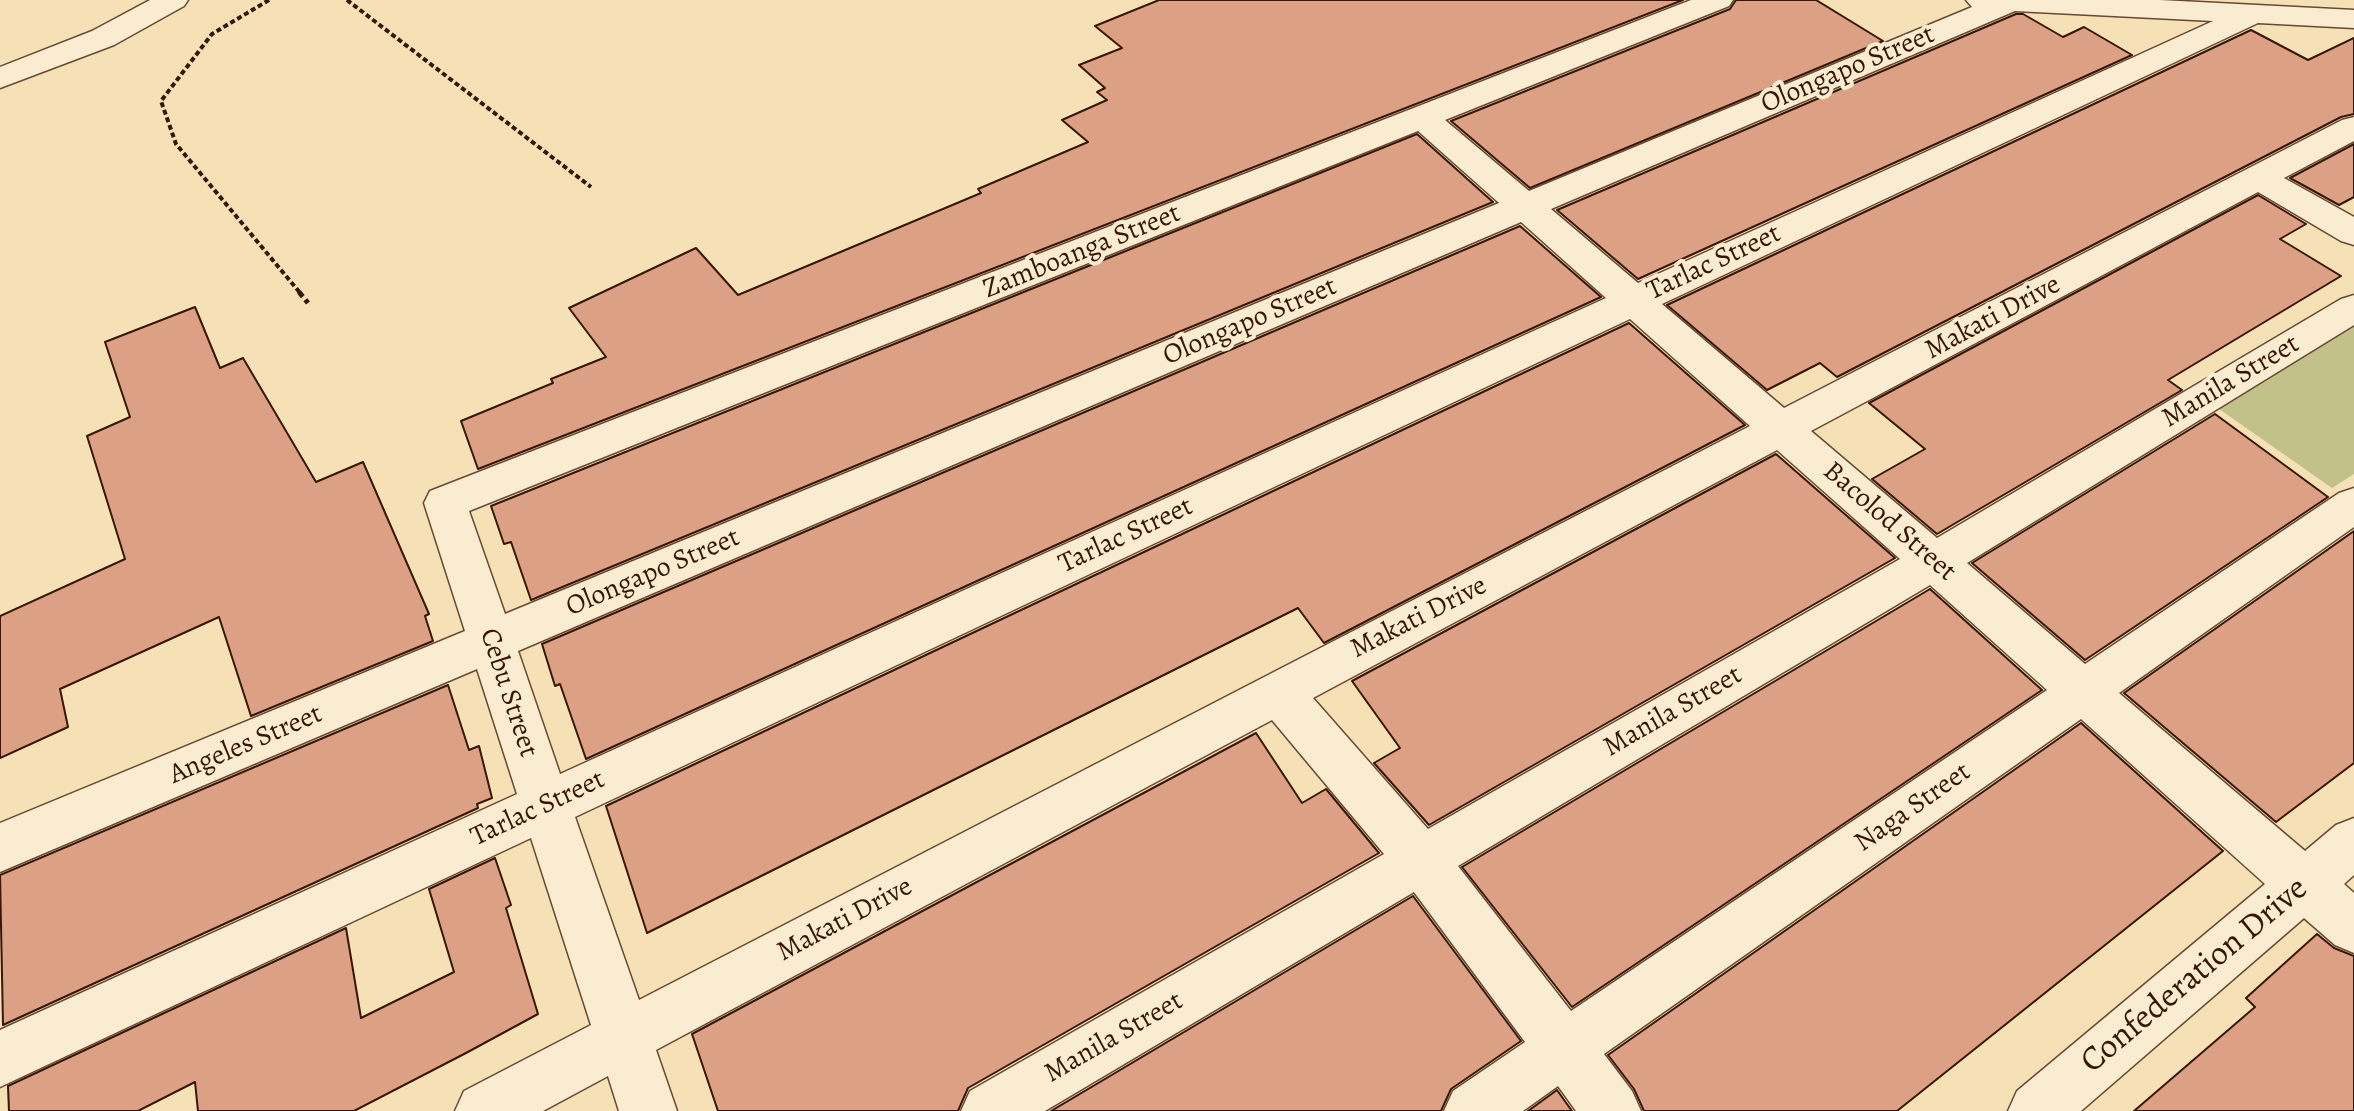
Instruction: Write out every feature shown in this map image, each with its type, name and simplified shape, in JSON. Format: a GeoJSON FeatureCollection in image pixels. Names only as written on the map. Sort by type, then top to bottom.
{"type":"FeatureCollection","features":[{"type":"Feature","properties":{"kind":"street"},"geometry":{"type":"LineString","coordinates":[[0,78],[103,38],[173,0]]}},
{"type":"Feature","properties":{"kind":"street","name":"Zamboanga Street"},"geometry":{"type":"LineString","coordinates":[[445,503],[1718,0]]}},
{"type":"Feature","properties":{"kind":"street"},"geometry":{"type":"LineString","coordinates":[[1994,1],[2354,19]]}},
{"type":"Feature","properties":{"kind":"street","name":"Olongapo Street"},"geometry":{"type":"LineString","coordinates":[[491,641],[1525,206],[1994,1]]}},
{"type":"Feature","properties":{"kind":"street","name":"Tarlac Street"},"geometry":{"type":"LineString","coordinates":[[0,1059],[2253,14]]}},
{"type":"Feature","properties":{"kind":"street","name":"Bacolod Street"},"geometry":{"type":"LineString","coordinates":[[1422,117],[2354,927]]}},
{"type":"Feature","properties":{"kind":"street","name":"Makati Drive"},"geometry":{"type":"LineString","coordinates":[[484,1111],[1277,691],[2354,127]]}},
{"type":"Feature","properties":{"kind":"street"},"geometry":{"type":"LineString","coordinates":[[2259,178],[2354,233]]}},
{"type":"Feature","properties":{"kind":"street","name":"Manila Street"},"geometry":{"type":"LineString","coordinates":[[990,1111],[1934,561],[2354,308]]}},
{"type":"Feature","properties":{"kind":"street","name":"Cebu Street"},"geometry":{"type":"LineString","coordinates":[[445,503],[648,1111]]}},
{"type":"Feature","properties":{"kind":"street","name":"Naga Street"},"geometry":{"type":"LineString","coordinates":[[1473,1111],[2354,505]]}},
{"type":"Feature","properties":{"kind":"street","name":"Angeles Street"},"geometry":{"type":"LineString","coordinates":[[0,848],[491,641]]}},
{"type":"Feature","properties":{"kind":"street"},"geometry":{"type":"LineString","coordinates":[[1277,691],[1420,858],[1612,1111]]}},
{"type":"Feature","properties":{"kind":"street","name":"Confederation Drive"},"geometry":{"type":"LineString","coordinates":[[2037,1111],[2354,842]]}},
{"type":"Feature","properties":{"kind":"path"},"geometry":{"type":"LineString","coordinates":[[269,0],[212,34],[161,101],[176,144],[308,303]]}},
{"type":"Feature","properties":{"kind":"path"},"geometry":{"type":"LineString","coordinates":[[347,0],[591,187]]}},
{"type":"Feature","properties":{"kind":"shaded area"},"geometry":{"type":"Polygon","coordinates":[[[2354,321],[2354,474],[2332,488],[2212,404],[2354,321]]]}},
{"type":"Feature","properties":{"kind":"building"},"geometry":{"type":"Polygon","coordinates":[[[1159,0],[1683,0],[478,469],[461,421],[606,357],[569,308],[696,248],[738,295],[981,193],[978,189],[1088,142],[1062,120],[1107,100],[1097,92],[1105,88],[1079,65],[1122,48],[1095,26],[1159,0]]]}},
{"type":"Feature","properties":{"kind":"building"},"geometry":{"type":"Polygon","coordinates":[[[1736,0],[1816,0],[1883,41],[1530,188],[1451,121],[1730,9],[1736,0]]]}},
{"type":"Feature","properties":{"kind":"building"},"geometry":{"type":"Polygon","coordinates":[[[2016,14],[2023,14],[2063,37],[2084,27],[2132,55],[1638,279],[1557,210],[2016,14]]]}},
{"type":"Feature","properties":{"kind":"building"},"geometry":{"type":"Polygon","coordinates":[[[2251,30],[2308,60],[2354,38],[2354,114],[2341,117],[1837,377],[1820,363],[1767,390],[1667,305],[2251,30]]]}},
{"type":"Feature","properties":{"kind":"building"},"geometry":{"type":"Polygon","coordinates":[[[1417,134],[1493,202],[531,600],[511,542],[504,544],[491,506],[1417,134]]]}},
{"type":"Feature","properties":{"kind":"building"},"geometry":{"type":"Polygon","coordinates":[[[2354,144],[2354,197],[2339,205],[2290,178],[2354,144]]]}},
{"type":"Feature","properties":{"kind":"building"},"geometry":{"type":"Polygon","coordinates":[[[2258,195],[2306,224],[2280,239],[2341,276],[2168,380],[2182,390],[1937,534],[1872,479],[1925,449],[1869,403],[2258,195]]]}},
{"type":"Feature","properties":{"kind":"building"},"geometry":{"type":"Polygon","coordinates":[[[1520,226],[1601,297],[586,759],[560,684],[555,686],[542,644],[1520,226]]]}},
{"type":"Feature","properties":{"kind":"building"},"geometry":{"type":"Polygon","coordinates":[[[195,307],[220,368],[243,358],[316,482],[363,462],[429,614],[425,616],[433,641],[251,716],[219,617],[60,689],[68,727],[0,758],[0,616],[125,559],[87,436],[130,417],[105,342],[195,307]]]}},
{"type":"Feature","properties":{"kind":"building"},"geometry":{"type":"Polygon","coordinates":[[[1629,323],[1745,425],[1324,643],[1298,608],[647,933],[606,806],[1629,323]]]}},
{"type":"Feature","properties":{"kind":"building"},"geometry":{"type":"Polygon","coordinates":[[[2215,414],[2328,497],[2085,660],[1972,563],[2215,414]]]}},
{"type":"Feature","properties":{"kind":"building"},"geometry":{"type":"Polygon","coordinates":[[[1776,454],[1895,558],[1429,825],[1374,763],[1400,748],[1352,681],[1776,454]]]}},
{"type":"Feature","properties":{"kind":"building"},"geometry":{"type":"Polygon","coordinates":[[[2354,531],[2354,763],[2276,822],[2124,693],[2354,531]]]}},
{"type":"Feature","properties":{"kind":"building"},"geometry":{"type":"Polygon","coordinates":[[[1930,589],[2042,690],[1572,1007],[1462,867],[1930,589]]]}},
{"type":"Feature","properties":{"kind":"building"},"geometry":{"type":"Polygon","coordinates":[[[448,685],[469,750],[479,746],[492,798],[477,804],[478,808],[3,1025],[0,875],[448,685]]]}},
{"type":"Feature","properties":{"kind":"building"},"geometry":{"type":"Polygon","coordinates":[[[2081,723],[2223,851],[1897,1111],[1644,1111],[1634,1089],[1608,1055],[2081,723]]]}},
{"type":"Feature","properties":{"kind":"building"},"geometry":{"type":"Polygon","coordinates":[[[1256,733],[1302,803],[1326,789],[1379,853],[968,1088],[958,1111],[718,1111],[692,1034],[1256,733]]]}},
{"type":"Feature","properties":{"kind":"building"},"geometry":{"type":"Polygon","coordinates":[[[495,858],[511,905],[506,908],[538,1014],[466,1053],[354,1111],[198,1111],[195,1082],[138,1111],[9,1111],[8,1086],[346,928],[361,1018],[454,972],[429,889],[495,858]]]}},
{"type":"Feature","properties":{"kind":"building"},"geometry":{"type":"Polygon","coordinates":[[[1413,896],[1521,1041],[1451,1089],[1441,1111],[1051,1111],[1413,896]]]}},
{"type":"Feature","properties":{"kind":"building"},"geometry":{"type":"Polygon","coordinates":[[[2317,934],[2334,948],[2354,956],[2354,1111],[2134,1111],[2255,1007],[2246,998],[2317,934]]]}},
{"type":"Feature","properties":{"kind":"building"},"geometry":{"type":"Polygon","coordinates":[[[1557,1090],[1572,1111],[1528,1111],[1557,1090]]]}}]}
